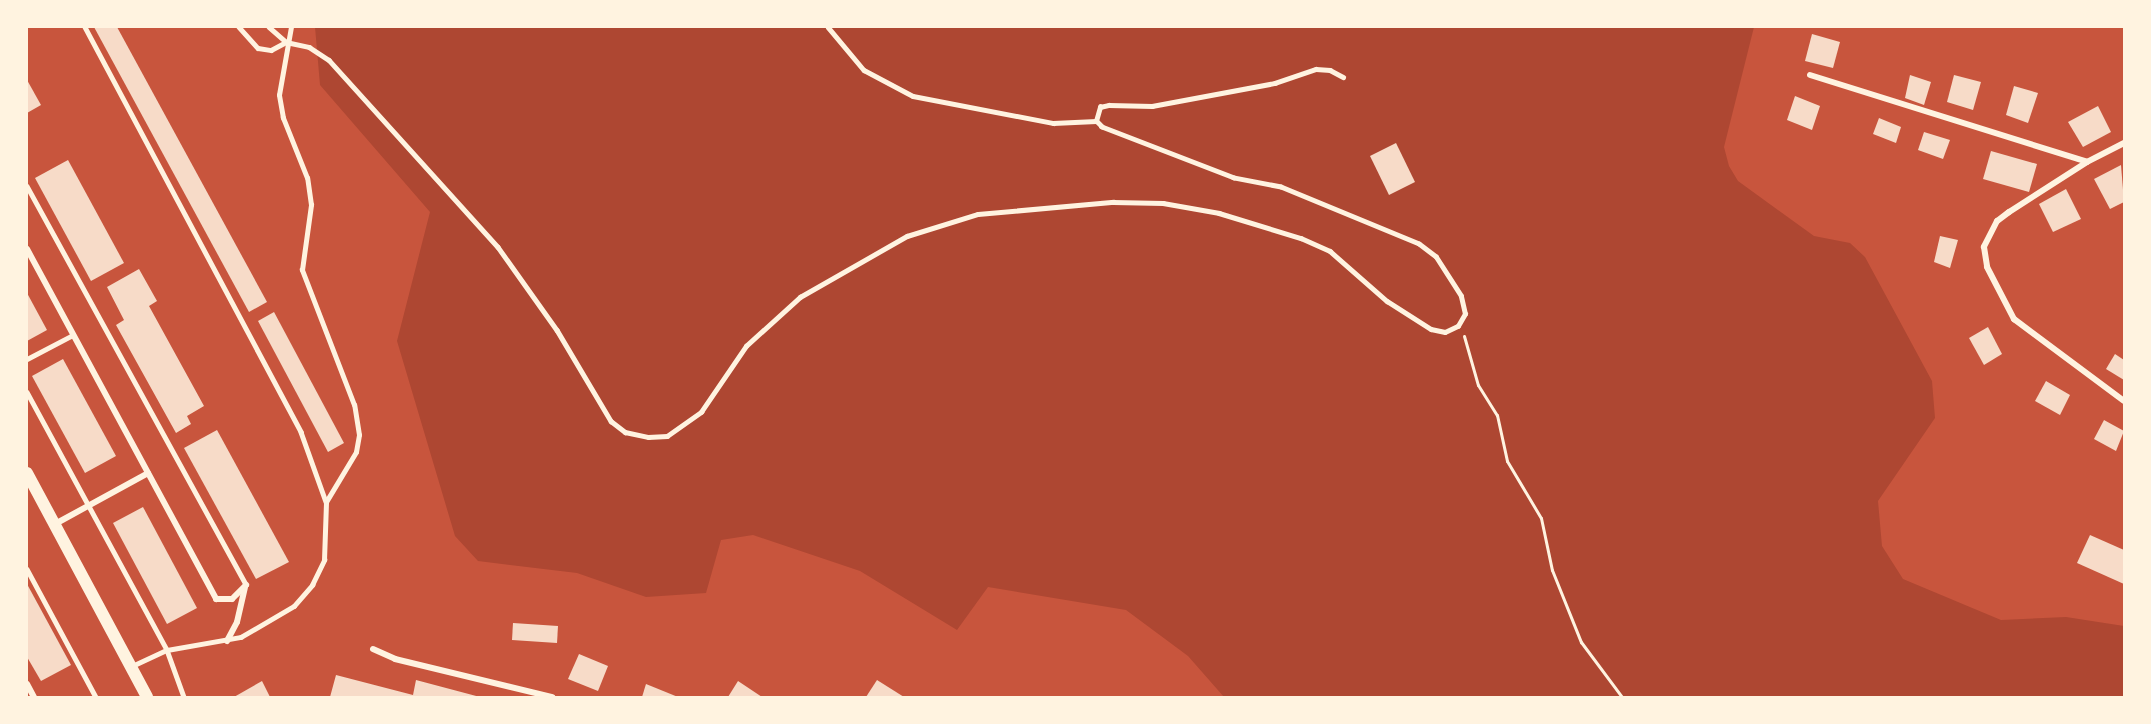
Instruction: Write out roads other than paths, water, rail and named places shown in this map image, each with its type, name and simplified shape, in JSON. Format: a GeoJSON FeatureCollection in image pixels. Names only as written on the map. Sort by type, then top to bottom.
{"type":"FeatureCollection","features":[{"type":"Feature","properties":{"kind":"main road"},"geometry":{"type":"LineString","coordinates":[[27,472],[147,697]]}},
{"type":"Feature","properties":{"kind":"street"},"geometry":{"type":"LineString","coordinates":[[1810,75],[2087,162]]}},
{"type":"Feature","properties":{"kind":"street"},"geometry":{"type":"LineString","coordinates":[[2124,143],[2087,162],[1997,221],[1984,247],[1986,267],[2014,319],[2026,332],[2124,401]]}},
{"type":"Feature","properties":{"kind":"street"},"geometry":{"type":"LineString","coordinates":[[27,249],[216,599],[232,599],[246,585]]}},
{"type":"Feature","properties":{"kind":"street"},"geometry":{"type":"LineString","coordinates":[[55,524],[148,473]]}},
{"type":"Feature","properties":{"kind":"street"},"geometry":{"type":"LineString","coordinates":[[227,641],[237,622],[246,585]]}},
{"type":"Feature","properties":{"kind":"street"},"geometry":{"type":"LineString","coordinates":[[373,649],[395,659],[552,697]]}},
{"type":"Feature","properties":{"kind":"street"},"geometry":{"type":"LineString","coordinates":[[27,684],[34,697]]}},
{"type":"Feature","properties":{"kind":"lane"},"geometry":{"type":"LineString","coordinates":[[85,27],[301,432],[326,502],[324,560],[312,585],[294,606],[227,641],[166,650],[131,666]]}},
{"type":"Feature","properties":{"kind":"lane"},"geometry":{"type":"LineString","coordinates":[[239,27],[258,48],[271,50],[286,42]]}},
{"type":"Feature","properties":{"kind":"lane"},"geometry":{"type":"LineString","coordinates":[[269,27],[286,42],[309,47],[329,60],[498,247],[558,330],[597,401],[626,432],[648,437],[667,435],[685,427],[701,412],[746,346],[800,297],[907,236],[978,213],[1113,202],[1163,203],[1219,213],[1330,251],[1387,302],[1431,329],[1445,332],[1458,326],[1465,314],[1461,296],[1436,257],[1419,244],[1281,187],[1234,178],[1102,127],[1096,121],[1053,123],[913,96],[864,70],[828,27]]}},
{"type":"Feature","properties":{"kind":"lane"},"geometry":{"type":"LineString","coordinates":[[291,27],[286,42],[279,95],[283,118],[307,178],[310,205],[302,270],[354,405],[359,435],[356,452],[326,502]]}},
{"type":"Feature","properties":{"kind":"lane"},"geometry":{"type":"LineString","coordinates":[[1096,121],[1100,107],[1109,105],[1152,106],[1275,83],[1316,69],[1330,70],[1343,77]]}},
{"type":"Feature","properties":{"kind":"lane"},"geometry":{"type":"LineString","coordinates":[[27,186],[246,585]]}},
{"type":"Feature","properties":{"kind":"lane"},"geometry":{"type":"LineString","coordinates":[[27,359],[73,334]]}},
{"type":"Feature","properties":{"kind":"lane"},"geometry":{"type":"LineString","coordinates":[[27,392],[166,650],[184,697]]}},
{"type":"Feature","properties":{"kind":"lane"},"geometry":{"type":"LineString","coordinates":[[27,569],[96,697]]}}]}
